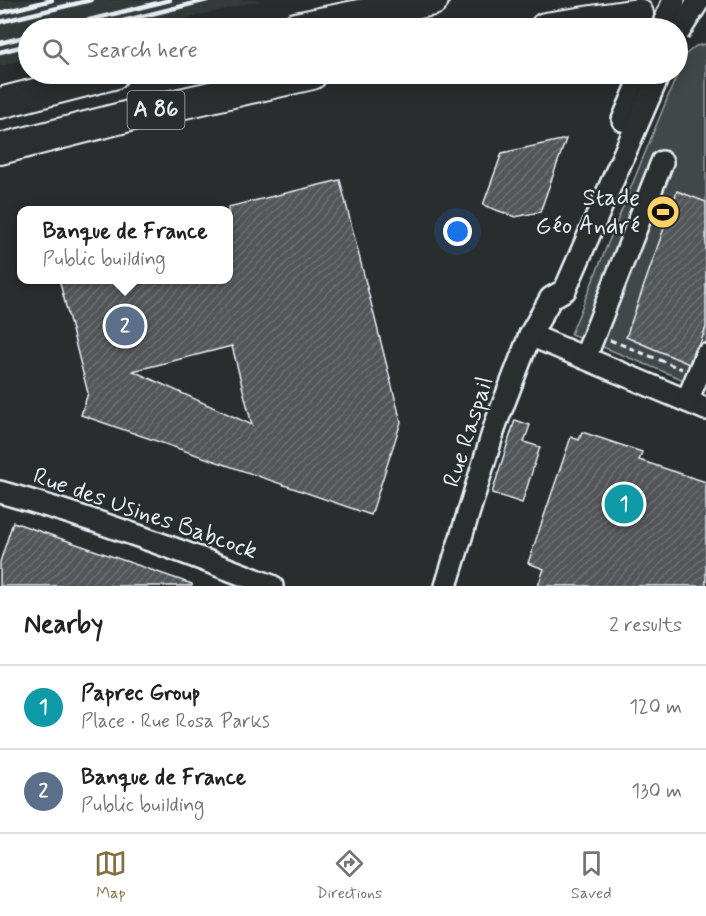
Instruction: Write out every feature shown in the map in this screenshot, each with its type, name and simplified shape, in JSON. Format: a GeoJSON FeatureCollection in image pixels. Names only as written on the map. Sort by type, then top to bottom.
{"type":"FeatureCollection","features":[{"type":"Feature","properties":{"kind":"highway"},"geometry":{"type":"LineString","coordinates":[[345,18],[433,0]]}},
{"type":"Feature","properties":{"kind":"highway","name":"A 86"},"geometry":{"type":"LineString","coordinates":[[0,103],[74,84]]}},
{"type":"Feature","properties":{"kind":"highway","name":"A 86"},"geometry":{"type":"LineString","coordinates":[[0,149],[156,109],[267,84]]}},
{"type":"Feature","properties":{"kind":"street"},"geometry":{"type":"LineString","coordinates":[[653,18],[674,0]]}},
{"type":"Feature","properties":{"kind":"street"},"geometry":{"type":"LineString","coordinates":[[688,18],[699,0]]}},
{"type":"Feature","properties":{"kind":"street","name":"Rue Raspail"},"geometry":{"type":"LineString","coordinates":[[446,586],[496,423],[530,335],[551,298],[565,290],[646,84]]}},
{"type":"Feature","properties":{"kind":"street"},"geometry":{"type":"LineString","coordinates":[[585,358],[662,162]]}},
{"type":"Feature","properties":{"kind":"street"},"geometry":{"type":"LineString","coordinates":[[530,335],[697,405],[698,375],[706,355]]}},
{"type":"Feature","properties":{"kind":"street","name":"Rue des Usines Babcock"},"geometry":{"type":"LineString","coordinates":[[0,492],[65,510],[166,545],[272,586]]}},
{"type":"Feature","properties":{"kind":"path"},"geometry":{"type":"LineString","coordinates":[[594,334],[698,375]]}},
{"type":"Feature","properties":{"kind":"shaded area"},"geometry":{"type":"Polygon","coordinates":[[[0,0],[261,0],[189,18],[18,18],[18,62],[0,66],[0,0]]]}},
{"type":"Feature","properties":{"kind":"shaded area","name":"Stade Géo André"},"geometry":{"type":"Polygon","coordinates":[[[706,44],[706,389],[571,334],[673,84],[688,84],[688,53],[696,46],[706,44]]]}},
{"type":"Feature","properties":{"kind":"building"},"geometry":{"type":"Polygon","coordinates":[[[566,139],[540,212],[515,217],[483,205],[502,153],[566,139]]]}},
{"type":"Feature","properties":{"kind":"building"},"geometry":{"type":"Polygon","coordinates":[[[340,180],[401,422],[371,515],[81,415],[88,393],[60,284],[233,284],[232,206],[340,180]],[[232,346],[133,371],[252,425],[232,346]]]}},
{"type":"Feature","properties":{"kind":"building"},"geometry":{"type":"Polygon","coordinates":[[[677,191],[706,202],[706,327],[689,364],[626,337],[677,191]]]}},
{"type":"Feature","properties":{"kind":"building"},"geometry":{"type":"Polygon","coordinates":[[[515,420],[530,425],[524,442],[540,447],[522,503],[492,493],[515,420]]]}},
{"type":"Feature","properties":{"kind":"building"},"geometry":{"type":"Polygon","coordinates":[[[582,432],[642,452],[639,460],[706,482],[706,586],[538,586],[544,569],[528,563],[571,437],[579,440],[582,432]]]}},
{"type":"Feature","properties":{"kind":"building"},"geometry":{"type":"Polygon","coordinates":[[[13,522],[192,584],[192,586],[0,586],[0,562],[13,522]]]}},
{"type":"Feature","properties":{"kind":"railway"},"geometry":{"type":"LineString","coordinates":[[0,13],[52,0]]}},
{"type":"Feature","properties":{"kind":"railway"},"geometry":{"type":"LineString","coordinates":[[0,22],[91,0]]}},
{"type":"Feature","properties":{"kind":"railway"},"geometry":{"type":"LineString","coordinates":[[97,18],[170,0]]}},
{"type":"Feature","properties":{"kind":"railway"},"geometry":{"type":"LineString","coordinates":[[135,18],[207,0]]}},
{"type":"Feature","properties":{"kind":"railway"},"geometry":{"type":"LineString","coordinates":[[0,43],[18,38]]}},
{"type":"Feature","properties":{"kind":"railway"},"geometry":{"type":"LineString","coordinates":[[0,52],[18,48]]}},
{"type":"Feature","properties":{"kind":"place","name":"Stade Géo André"},"geometry":{"type":"Point","coordinates":[663,212]}},
{"type":"Feature","properties":{"kind":"place","name":"Banque de France"},"geometry":{"type":"Point","coordinates":[125,326]}},
{"type":"Feature","properties":{"kind":"place","name":"Paprec Group"},"geometry":{"type":"Point","coordinates":[624,504]}}]}
